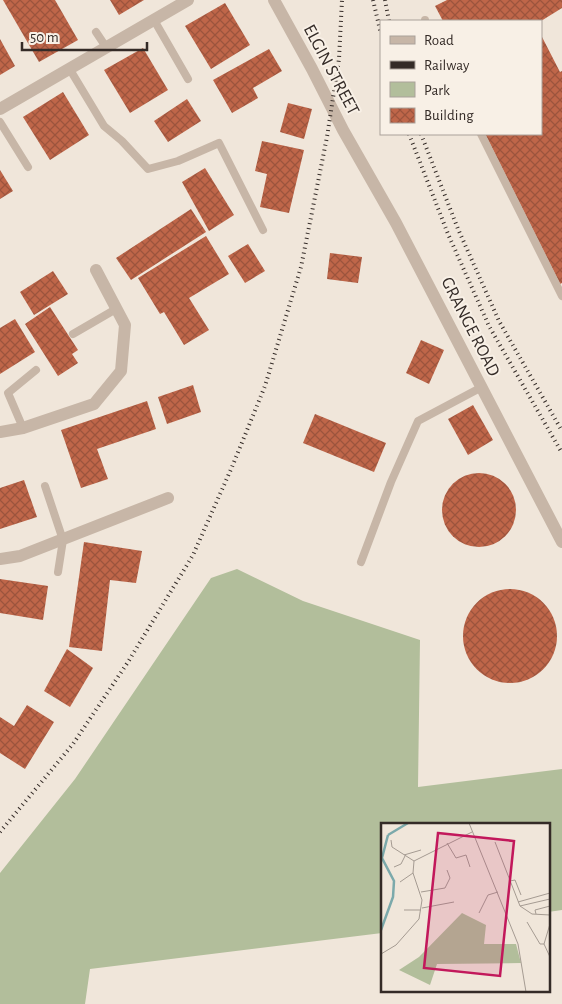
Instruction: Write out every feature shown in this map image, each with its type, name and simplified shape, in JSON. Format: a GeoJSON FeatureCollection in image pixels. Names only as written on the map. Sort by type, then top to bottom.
{"type":"FeatureCollection","features":[{"type":"Feature","properties":{"kind":"street"},"geometry":{"type":"LineString","coordinates":[[0,109],[188,0]]}},
{"type":"Feature","properties":{"kind":"street","name":"ELGIN STREET"},"geometry":{"type":"LineString","coordinates":[[274,0],[343,130]]}},
{"type":"Feature","properties":{"kind":"street","name":"GRANGE ROAD"},"geometry":{"type":"LineString","coordinates":[[343,130],[396,223],[562,542]]}},
{"type":"Feature","properties":{"kind":"street"},"geometry":{"type":"LineString","coordinates":[[0,432],[23,428],[94,404],[121,371],[125,325],[96,270]]}},
{"type":"Feature","properties":{"kind":"street"},"geometry":{"type":"LineString","coordinates":[[0,559],[20,556],[168,498]]}},
{"type":"Feature","properties":{"kind":"lane"},"geometry":{"type":"LineString","coordinates":[[154,20],[188,79]]}},
{"type":"Feature","properties":{"kind":"lane"},"geometry":{"type":"LineString","coordinates":[[96,32],[106,47]]}},
{"type":"Feature","properties":{"kind":"lane"},"geometry":{"type":"LineString","coordinates":[[69,68],[104,126],[122,141],[148,169],[178,162],[219,144],[263,230]]}},
{"type":"Feature","properties":{"kind":"lane"},"geometry":{"type":"LineString","coordinates":[[0,122],[28,168]]}},
{"type":"Feature","properties":{"kind":"lane"},"geometry":{"type":"LineString","coordinates":[[482,135],[562,296]]}},
{"type":"Feature","properties":{"kind":"lane"},"geometry":{"type":"LineString","coordinates":[[73,334],[116,310]]}},
{"type":"Feature","properties":{"kind":"lane"},"geometry":{"type":"LineString","coordinates":[[23,428],[8,393],[36,370]]}},
{"type":"Feature","properties":{"kind":"lane"},"geometry":{"type":"LineString","coordinates":[[361,562],[391,482],[418,420],[482,388]]}},
{"type":"Feature","properties":{"kind":"lane"},"geometry":{"type":"LineString","coordinates":[[46,486],[63,540],[58,572]]}},
{"type":"Feature","properties":{"kind":"green space"},"geometry":{"type":"Polygon","coordinates":[[[237,569],[303,601],[420,640],[418,787],[562,769],[562,910],[550,912],[550,823],[381,823],[381,933],[90,969],[85,1004],[0,1004],[0,873],[75,779],[211,578],[237,569]]]}},
{"type":"Feature","properties":{"kind":"building"},"geometry":{"type":"Polygon","coordinates":[[[3,0],[55,0],[78,40],[39,62],[3,0]]]}},
{"type":"Feature","properties":{"kind":"building"},"geometry":{"type":"Polygon","coordinates":[[[110,0],[144,0],[119,15],[110,0]]]}},
{"type":"Feature","properties":{"kind":"building"},"geometry":{"type":"Polygon","coordinates":[[[447,0],[562,0],[562,8],[542,20],[442,20],[435,6],[447,0]]]}},
{"type":"Feature","properties":{"kind":"building"},"geometry":{"type":"Polygon","coordinates":[[[225,3],[250,45],[211,69],[185,26],[225,3]]]}},
{"type":"Feature","properties":{"kind":"building"},"geometry":{"type":"Polygon","coordinates":[[[542,37],[560,72],[562,71],[562,283],[560,284],[486,135],[542,135],[542,37]]]}},
{"type":"Feature","properties":{"kind":"building"},"geometry":{"type":"Polygon","coordinates":[[[0,39],[15,66],[0,75],[0,39]]]}},
{"type":"Feature","properties":{"kind":"building"},"geometry":{"type":"Polygon","coordinates":[[[143,48],[168,90],[130,113],[104,70],[143,48]]]}},
{"type":"Feature","properties":{"kind":"building"},"geometry":{"type":"Polygon","coordinates":[[[269,49],[282,71],[253,88],[258,98],[232,113],[213,80],[269,49]]]}},
{"type":"Feature","properties":{"kind":"building"},"geometry":{"type":"Polygon","coordinates":[[[63,92],[89,135],[50,160],[23,117],[63,92]]]}},
{"type":"Feature","properties":{"kind":"building"},"geometry":{"type":"Polygon","coordinates":[[[187,99],[201,121],[168,142],[154,121],[187,99]]]}},
{"type":"Feature","properties":{"kind":"building"},"geometry":{"type":"Polygon","coordinates":[[[288,103],[312,109],[304,139],[280,132],[288,103]]]}},
{"type":"Feature","properties":{"kind":"building"},"geometry":{"type":"Polygon","coordinates":[[[262,141],[304,150],[289,213],[260,207],[267,174],[255,171],[262,141]]]}},
{"type":"Feature","properties":{"kind":"building"},"geometry":{"type":"Polygon","coordinates":[[[205,168],[234,215],[209,231],[182,182],[205,168]]]}},
{"type":"Feature","properties":{"kind":"building"},"geometry":{"type":"Polygon","coordinates":[[[0,170],[13,191],[0,199],[0,170]]]}},
{"type":"Feature","properties":{"kind":"building"},"geometry":{"type":"Polygon","coordinates":[[[191,209],[206,232],[131,280],[116,258],[191,209]]]}},
{"type":"Feature","properties":{"kind":"building"},"geometry":{"type":"Polygon","coordinates":[[[206,236],[229,274],[189,298],[209,330],[184,345],[164,312],[160,314],[138,278],[206,236]]]}},
{"type":"Feature","properties":{"kind":"building"},"geometry":{"type":"Polygon","coordinates":[[[248,244],[265,271],[245,283],[228,256],[248,244]]]}},
{"type":"Feature","properties":{"kind":"building"},"geometry":{"type":"Polygon","coordinates":[[[330,253],[362,257],[358,283],[327,279],[330,253]]]}},
{"type":"Feature","properties":{"kind":"building"},"geometry":{"type":"Polygon","coordinates":[[[53,271],[68,294],[34,315],[20,292],[53,271]]]}},
{"type":"Feature","properties":{"kind":"building"},"geometry":{"type":"Polygon","coordinates":[[[50,307],[78,350],[72,354],[78,363],[58,376],[25,324],[50,307]]]}},
{"type":"Feature","properties":{"kind":"building"},"geometry":{"type":"Polygon","coordinates":[[[15,319],[35,352],[0,374],[0,328],[15,319]]]}},
{"type":"Feature","properties":{"kind":"building"},"geometry":{"type":"Polygon","coordinates":[[[421,340],[444,350],[429,384],[406,373],[421,340]]]}},
{"type":"Feature","properties":{"kind":"building"},"geometry":{"type":"Polygon","coordinates":[[[193,385],[201,412],[167,424],[158,397],[193,385]]]}},
{"type":"Feature","properties":{"kind":"building"},"geometry":{"type":"Polygon","coordinates":[[[147,401],[156,429],[97,449],[108,479],[81,488],[61,430],[147,401]]]}},
{"type":"Feature","properties":{"kind":"building"},"geometry":{"type":"Polygon","coordinates":[[[473,405],[493,440],[468,455],[448,419],[473,405]]]}},
{"type":"Feature","properties":{"kind":"building"},"geometry":{"type":"Polygon","coordinates":[[[315,414],[386,443],[374,472],[303,443],[315,414]]]}},
{"type":"Feature","properties":{"kind":"building"},"geometry":{"type":"Polygon","coordinates":[[[479,473],[500,479],[510,489],[516,510],[510,531],[500,541],[479,547],[458,541],[448,531],[442,510],[448,489],[458,479],[479,473]]]}},
{"type":"Feature","properties":{"kind":"building"},"geometry":{"type":"Polygon","coordinates":[[[24,480],[37,517],[0,529],[0,488],[24,480]]]}},
{"type":"Feature","properties":{"kind":"building"},"geometry":{"type":"Polygon","coordinates":[[[84,542],[142,551],[136,583],[110,580],[102,651],[69,647],[84,542]]]}},
{"type":"Feature","properties":{"kind":"building"},"geometry":{"type":"Polygon","coordinates":[[[0,579],[48,586],[43,620],[0,613],[0,579]]]}},
{"type":"Feature","properties":{"kind":"building"},"geometry":{"type":"Polygon","coordinates":[[[510,589],[528,593],[543,603],[553,618],[557,636],[553,654],[543,669],[528,679],[510,683],[492,679],[477,669],[467,654],[463,636],[467,618],[477,603],[492,593],[510,589]]]}},
{"type":"Feature","properties":{"kind":"building"},"geometry":{"type":"Polygon","coordinates":[[[67,649],[93,668],[70,707],[44,691],[67,649]]]}},
{"type":"Feature","properties":{"kind":"building"},"geometry":{"type":"Polygon","coordinates":[[[27,705],[54,722],[25,769],[0,753],[0,717],[14,726],[27,705]]]}},
{"type":"Feature","properties":{"kind":"railway"},"geometry":{"type":"LineString","coordinates":[[0,832],[73,744],[128,662],[193,555],[232,467],[265,386],[301,267],[327,137],[339,59],[342,0]]}},
{"type":"Feature","properties":{"kind":"railway"},"geometry":{"type":"LineString","coordinates":[[373,0],[380,30]]}},
{"type":"Feature","properties":{"kind":"railway"},"geometry":{"type":"LineString","coordinates":[[385,0],[389,20]]}},
{"type":"Feature","properties":{"kind":"railway"},"geometry":{"type":"LineString","coordinates":[[409,135],[448,234],[489,326],[562,453]]}},
{"type":"Feature","properties":{"kind":"railway"},"geometry":{"type":"LineString","coordinates":[[421,135],[458,229],[499,321],[562,431]]}}]}
